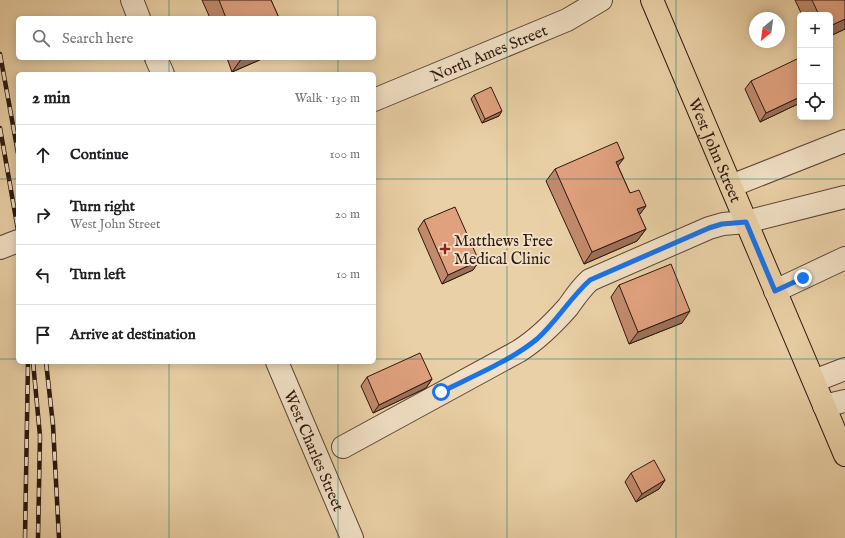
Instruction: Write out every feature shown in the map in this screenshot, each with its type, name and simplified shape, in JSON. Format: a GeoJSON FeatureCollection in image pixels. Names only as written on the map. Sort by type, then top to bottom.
{"type":"FeatureCollection","features":[{"type":"Feature","properties":{"kind":"main road","name":"West John Street"},"geometry":{"type":"LineString","coordinates":[[652,0],[845,455]]}},
{"type":"Feature","properties":{"kind":"street"},"geometry":{"type":"LineString","coordinates":[[132,0],[138,16]]}},
{"type":"Feature","properties":{"kind":"street","name":"North Ames Street"},"geometry":{"type":"LineString","coordinates":[[376,99],[566,20],[601,0]]}},
{"type":"Feature","properties":{"kind":"street"},"geometry":{"type":"LineString","coordinates":[[157,60],[162,72]]}},
{"type":"Feature","properties":{"kind":"street"},"geometry":{"type":"LineString","coordinates":[[731,186],[845,141]]}},
{"type":"Feature","properties":{"kind":"street"},"geometry":{"type":"LineString","coordinates":[[343,447],[519,352],[536,340],[551,326],[580,289],[590,280],[709,228],[722,224],[746,222],[845,197]]}},
{"type":"Feature","properties":{"kind":"street"},"geometry":{"type":"LineString","coordinates":[[0,248],[16,242]]}},
{"type":"Feature","properties":{"kind":"street"},"geometry":{"type":"LineString","coordinates":[[775,291],[845,258]]}},
{"type":"Feature","properties":{"kind":"street","name":"West Charles Street"},"geometry":{"type":"LineString","coordinates":[[278,364],[352,538]]}},
{"type":"Feature","properties":{"kind":"street"},"geometry":{"type":"LineString","coordinates":[[814,381],[845,369]]}},
{"type":"Feature","properties":{"kind":"street"},"geometry":{"type":"LineString","coordinates":[[824,406],[845,401]]}},
{"type":"Feature","properties":{"kind":"building"},"geometry":{"type":"Polygon","coordinates":[[[219,0],[271,0],[278,16],[225,16],[219,0]]]}},
{"type":"Feature","properties":{"kind":"building"},"geometry":{"type":"Polygon","coordinates":[[[812,0],[845,0],[845,19],[833,25],[833,12],[818,12],[812,0]]]}},
{"type":"Feature","properties":{"kind":"building"},"geometry":{"type":"Polygon","coordinates":[[[797,59],[797,98],[766,113],[751,81],[797,59]]]}},
{"type":"Feature","properties":{"kind":"building"},"geometry":{"type":"Polygon","coordinates":[[[491,87],[502,111],[485,119],[474,95],[491,87]]]}},
{"type":"Feature","properties":{"kind":"building"},"geometry":{"type":"Polygon","coordinates":[[[617,142],[624,158],[616,162],[630,193],[639,190],[646,206],[637,209],[646,229],[592,252],[555,169],[617,142]]]}},
{"type":"Feature","properties":{"kind":"building","name":"Matthews Free Medical Clinic"},"geometry":{"type":"Polygon","coordinates":[[[455,207],[479,261],[448,275],[424,220],[455,207]]]}},
{"type":"Feature","properties":{"kind":"building"},"geometry":{"type":"Polygon","coordinates":[[[671,264],[690,311],[638,332],[619,285],[671,264]]]}},
{"type":"Feature","properties":{"kind":"building"},"geometry":{"type":"Polygon","coordinates":[[[420,353],[432,379],[379,405],[367,377],[420,353]]]}},
{"type":"Feature","properties":{"kind":"building"},"geometry":{"type":"Polygon","coordinates":[[[654,460],[665,480],[642,494],[631,473],[654,460]]]}},
{"type":"Feature","properties":{"kind":"railway"},"geometry":{"type":"LineString","coordinates":[[0,54],[16,142]]}},
{"type":"Feature","properties":{"kind":"railway"},"geometry":{"type":"LineString","coordinates":[[0,128],[16,219]]}},
{"type":"Feature","properties":{"kind":"railway"},"geometry":{"type":"LineString","coordinates":[[25,538],[28,364]]}},
{"type":"Feature","properties":{"kind":"railway"},"geometry":{"type":"LineString","coordinates":[[33,364],[40,436],[38,538]]}},
{"type":"Feature","properties":{"kind":"railway"},"geometry":{"type":"LineString","coordinates":[[46,364],[53,425],[59,538]]}},
{"type":"Feature","properties":{"kind":"place","name":"Matthews Free Medical Clinic"},"geometry":{"type":"Point","coordinates":[445,249]}},
{"type":"Feature","properties":{"kind":"route"},"geometry":{"type":"LineString","coordinates":[[441,392],[519,352],[536,340],[551,326],[580,289],[590,280],[682,238],[709,228],[722,224],[746,222],[775,291],[803,278]]}}]}
